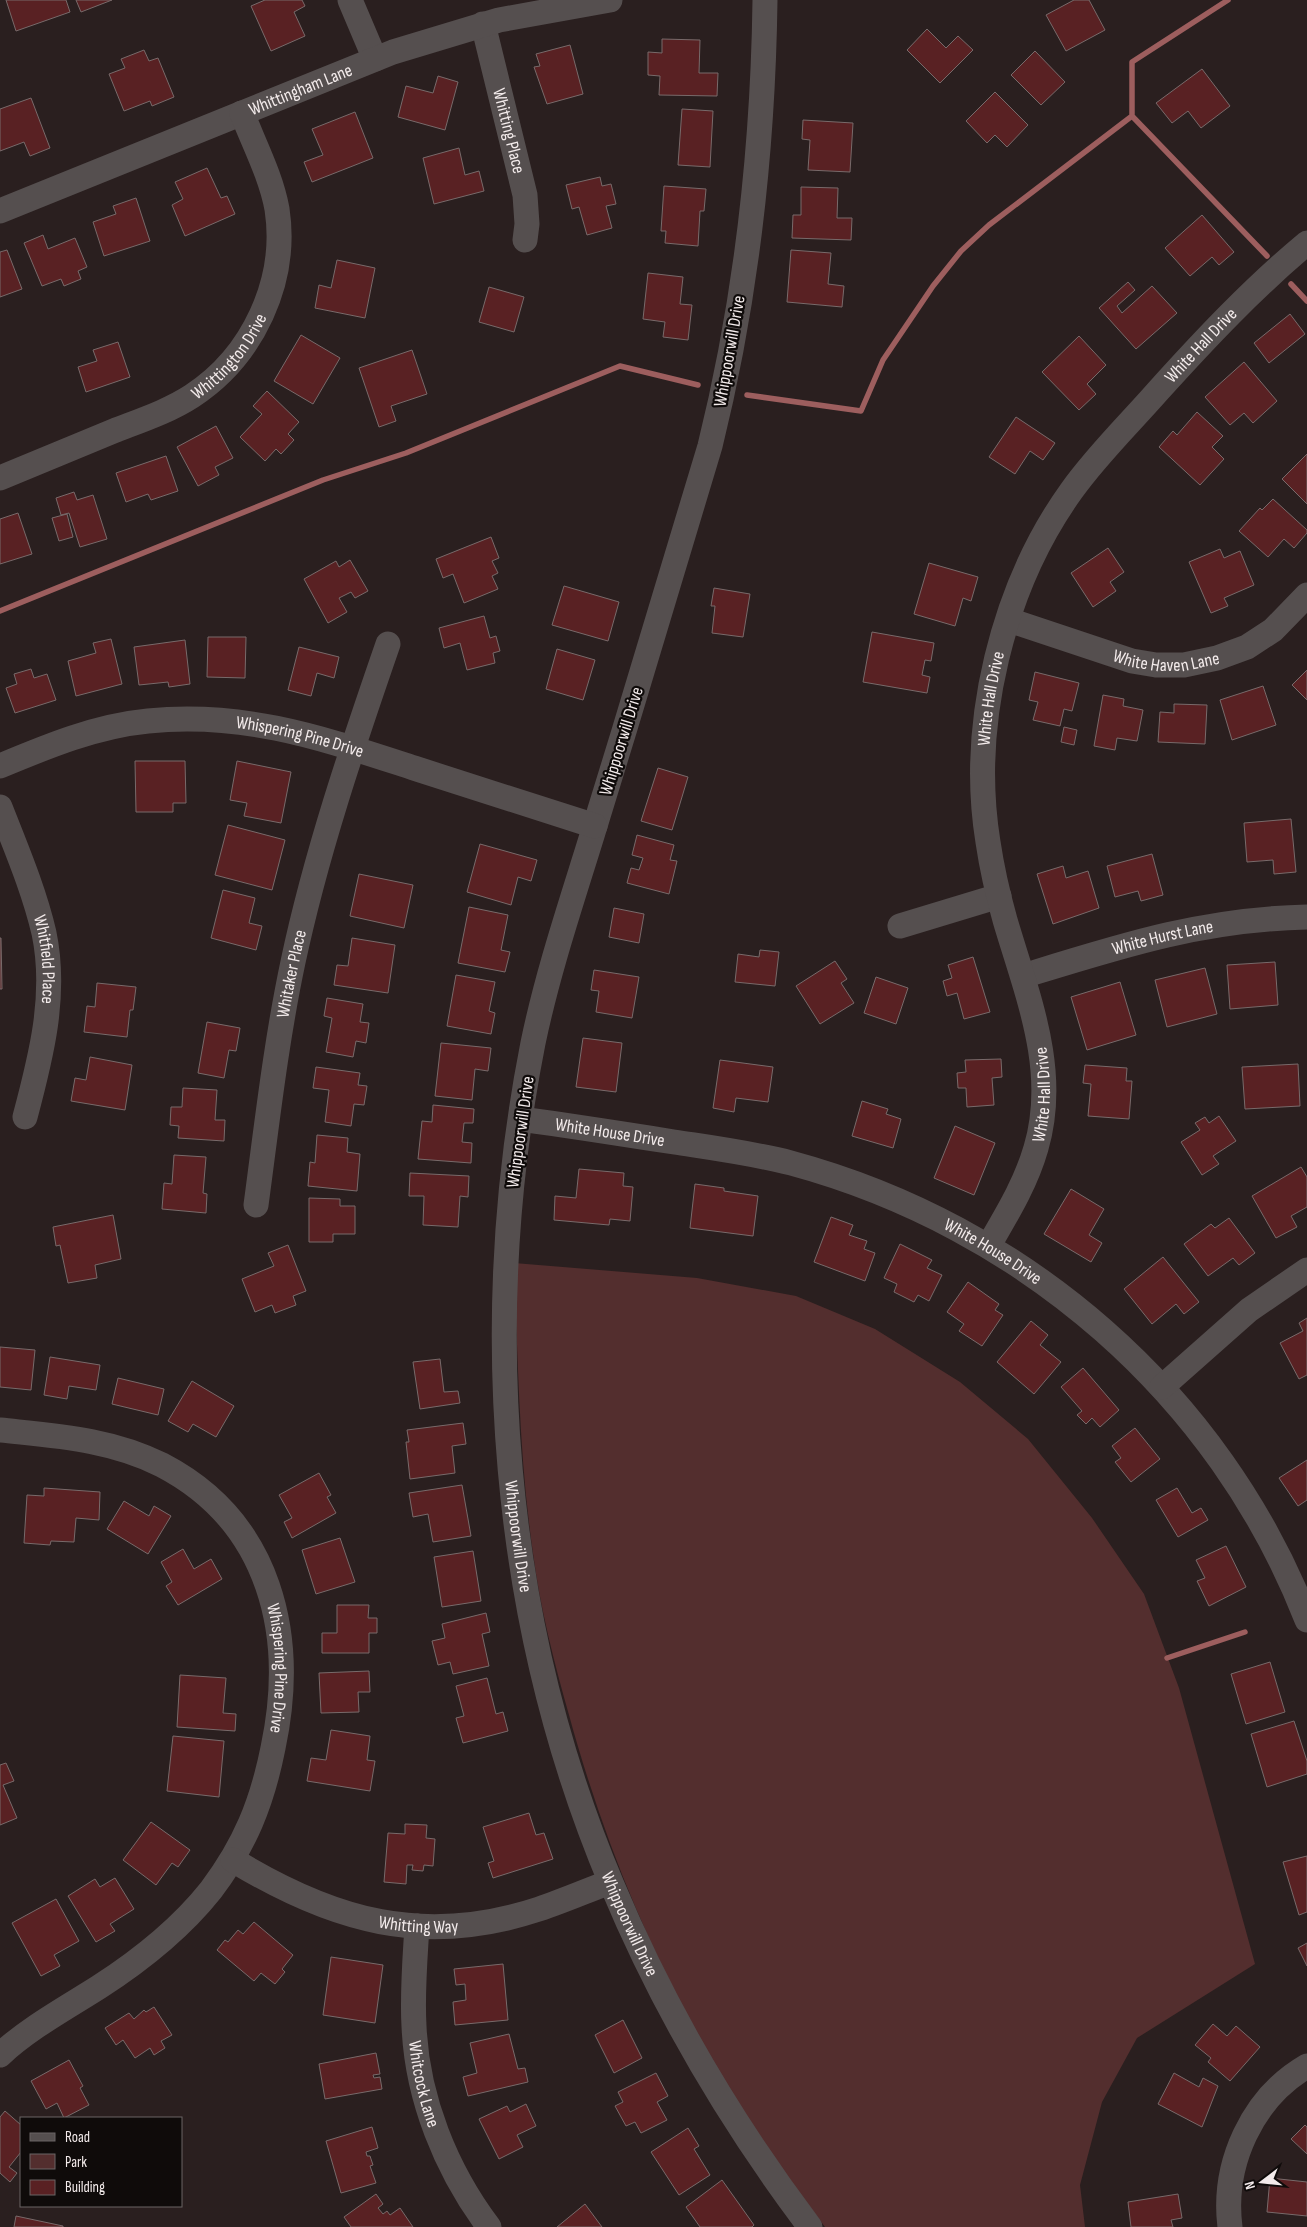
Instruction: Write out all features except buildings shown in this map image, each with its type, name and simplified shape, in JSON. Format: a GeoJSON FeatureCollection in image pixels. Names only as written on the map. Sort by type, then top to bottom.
{"type":"FeatureCollection","features":[{"type":"Feature","properties":{"kind":"street"},"geometry":{"type":"LineString","coordinates":[[350,0],[375,59]]}},
{"type":"Feature","properties":{"kind":"street","name":"Whittingham Lane"},"geometry":{"type":"LineString","coordinates":[[0,211],[375,59],[483,24],[535,12],[610,0]]}},
{"type":"Feature","properties":{"kind":"street","name":"Whippoorwill Drive"},"geometry":{"type":"LineString","coordinates":[[765,0],[762,99],[752,205],[735,322],[720,402],[674,567],[570,905],[533,1043],[512,1186],[505,1285],[505,1380],[514,1502],[526,1586],[547,1686],[577,1790],[610,1882],[651,1971],[697,2058],[752,2146],[810,2227]]}},
{"type":"Feature","properties":{"kind":"street","name":"Whitting Place"},"geometry":{"type":"LineString","coordinates":[[483,24],[525,195],[527,224],[525,240]]}},
{"type":"Feature","properties":{"kind":"street","name":"Whittington Drive"},"geometry":{"type":"LineString","coordinates":[[0,478],[152,416],[191,397],[223,370],[253,332],[266,305],[274,276],[278,247],[278,220],[268,180],[242,113]]}},
{"type":"Feature","properties":{"kind":"street","name":"White Hall Drive"},"geometry":{"type":"LineString","coordinates":[[989,1245],[1010,1210],[1029,1169],[1036,1148],[1042,1118],[1045,1084],[1041,1048],[1023,976],[999,896],[985,821],[982,753],[992,681],[1009,620],[1029,566],[1050,525],[1082,477],[1228,315],[1307,242]]}},
{"type":"Feature","properties":{"kind":"street","name":"White Haven Lane"},"geometry":{"type":"LineString","coordinates":[[1009,620],[1132,661],[1156,665],[1184,665],[1218,658],[1247,647],[1273,630],[1307,595]]}},
{"type":"Feature","properties":{"kind":"street","name":"Whitaker Place"},"geometry":{"type":"LineString","coordinates":[[256,1204],[278,1044],[293,961],[328,827],[352,748],[388,644]]}},
{"type":"Feature","properties":{"kind":"street","name":"Whispering Pine Drive"},"geometry":{"type":"LineString","coordinates":[[0,766],[93,731],[132,723],[171,719],[217,719],[249,722],[352,748],[595,826]]}},
{"type":"Feature","properties":{"kind":"street","name":"Whitfield Place"},"geometry":{"type":"LineString","coordinates":[[0,807],[33,895],[44,936],[46,956],[48,996],[44,1039],[40,1062],[25,1117]]}},
{"type":"Feature","properties":{"kind":"street"},"geometry":{"type":"LineString","coordinates":[[900,926],[999,896]]}},
{"type":"Feature","properties":{"kind":"street","name":"White Hurst Lane"},"geometry":{"type":"LineString","coordinates":[[1023,976],[1128,943],[1176,931],[1256,919],[1307,917]]}},
{"type":"Feature","properties":{"kind":"street","name":"White House Drive"},"geometry":{"type":"LineString","coordinates":[[521,1119],[730,1150],[790,1163],[848,1181],[900,1201],[928,1213],[989,1245],[1085,1313],[1162,1387],[1212,1449],[1242,1492],[1271,1542],[1307,1620]]}},
{"type":"Feature","properties":{"kind":"street"},"geometry":{"type":"LineString","coordinates":[[1162,1387],[1249,1310],[1307,1270]]}},
{"type":"Feature","properties":{"kind":"street","name":"Whispering Pine Drive"},"geometry":{"type":"LineString","coordinates":[[0,1430],[103,1443],[135,1453],[163,1466],[193,1485],[221,1509],[233,1523],[254,1556],[269,1590],[279,1628],[281,1689],[275,1739],[264,1787],[254,1818],[233,1860],[191,1913],[156,1948],[102,1986],[36,2028],[0,2055]]}},
{"type":"Feature","properties":{"kind":"street","name":"Whitting Way"},"geometry":{"type":"LineString","coordinates":[[233,1860],[266,1880],[334,1911],[375,1922],[416,1926],[467,1924],[512,1917],[539,1909],[610,1882]]}},
{"type":"Feature","properties":{"kind":"street","name":"Whitcock Lane"},"geometry":{"type":"LineString","coordinates":[[416,1926],[414,2027],[416,2054],[424,2090],[444,2151],[463,2188],[489,2227]]}},
{"type":"Feature","properties":{"kind":"street"},"geometry":{"type":"LineString","coordinates":[[1230,2227],[1228,2209],[1232,2176],[1245,2135],[1265,2103],[1286,2081],[1307,2066]]}},
{"type":"Feature","properties":{"kind":"green space"},"geometry":{"type":"Polygon","coordinates":[[[514,1263],[697,1278],[796,1296],[875,1329],[960,1382],[1028,1439],[1092,1518],[1144,1594],[1179,1688],[1255,1964],[1137,2038],[1102,2102],[1080,2185],[1085,2227],[825,2227],[760,2139],[712,2062],[662,1967],[620,1869],[584,1768],[553,1655],[536,1573],[528,1517],[520,1408],[514,1263]]]}},
{"type":"Feature","properties":{"kind":"waterway"},"geometry":{"type":"LineString","coordinates":[[747,395],[861,411],[883,360],[933,286],[961,251],[989,225],[1132,116],[1132,62],[1228,0]]}},
{"type":"Feature","properties":{"kind":"waterway"},"geometry":{"type":"LineString","coordinates":[[1132,116],[1267,256]]}},
{"type":"Feature","properties":{"kind":"waterway"},"geometry":{"type":"LineString","coordinates":[[1291,284],[1307,301]]}},
{"type":"Feature","properties":{"kind":"waterway"},"geometry":{"type":"LineString","coordinates":[[0,611],[323,480],[406,453],[620,366],[698,385]]}},
{"type":"Feature","properties":{"kind":"waterway"},"geometry":{"type":"LineString","coordinates":[[1167,1658],[1245,1632]]}}]}
